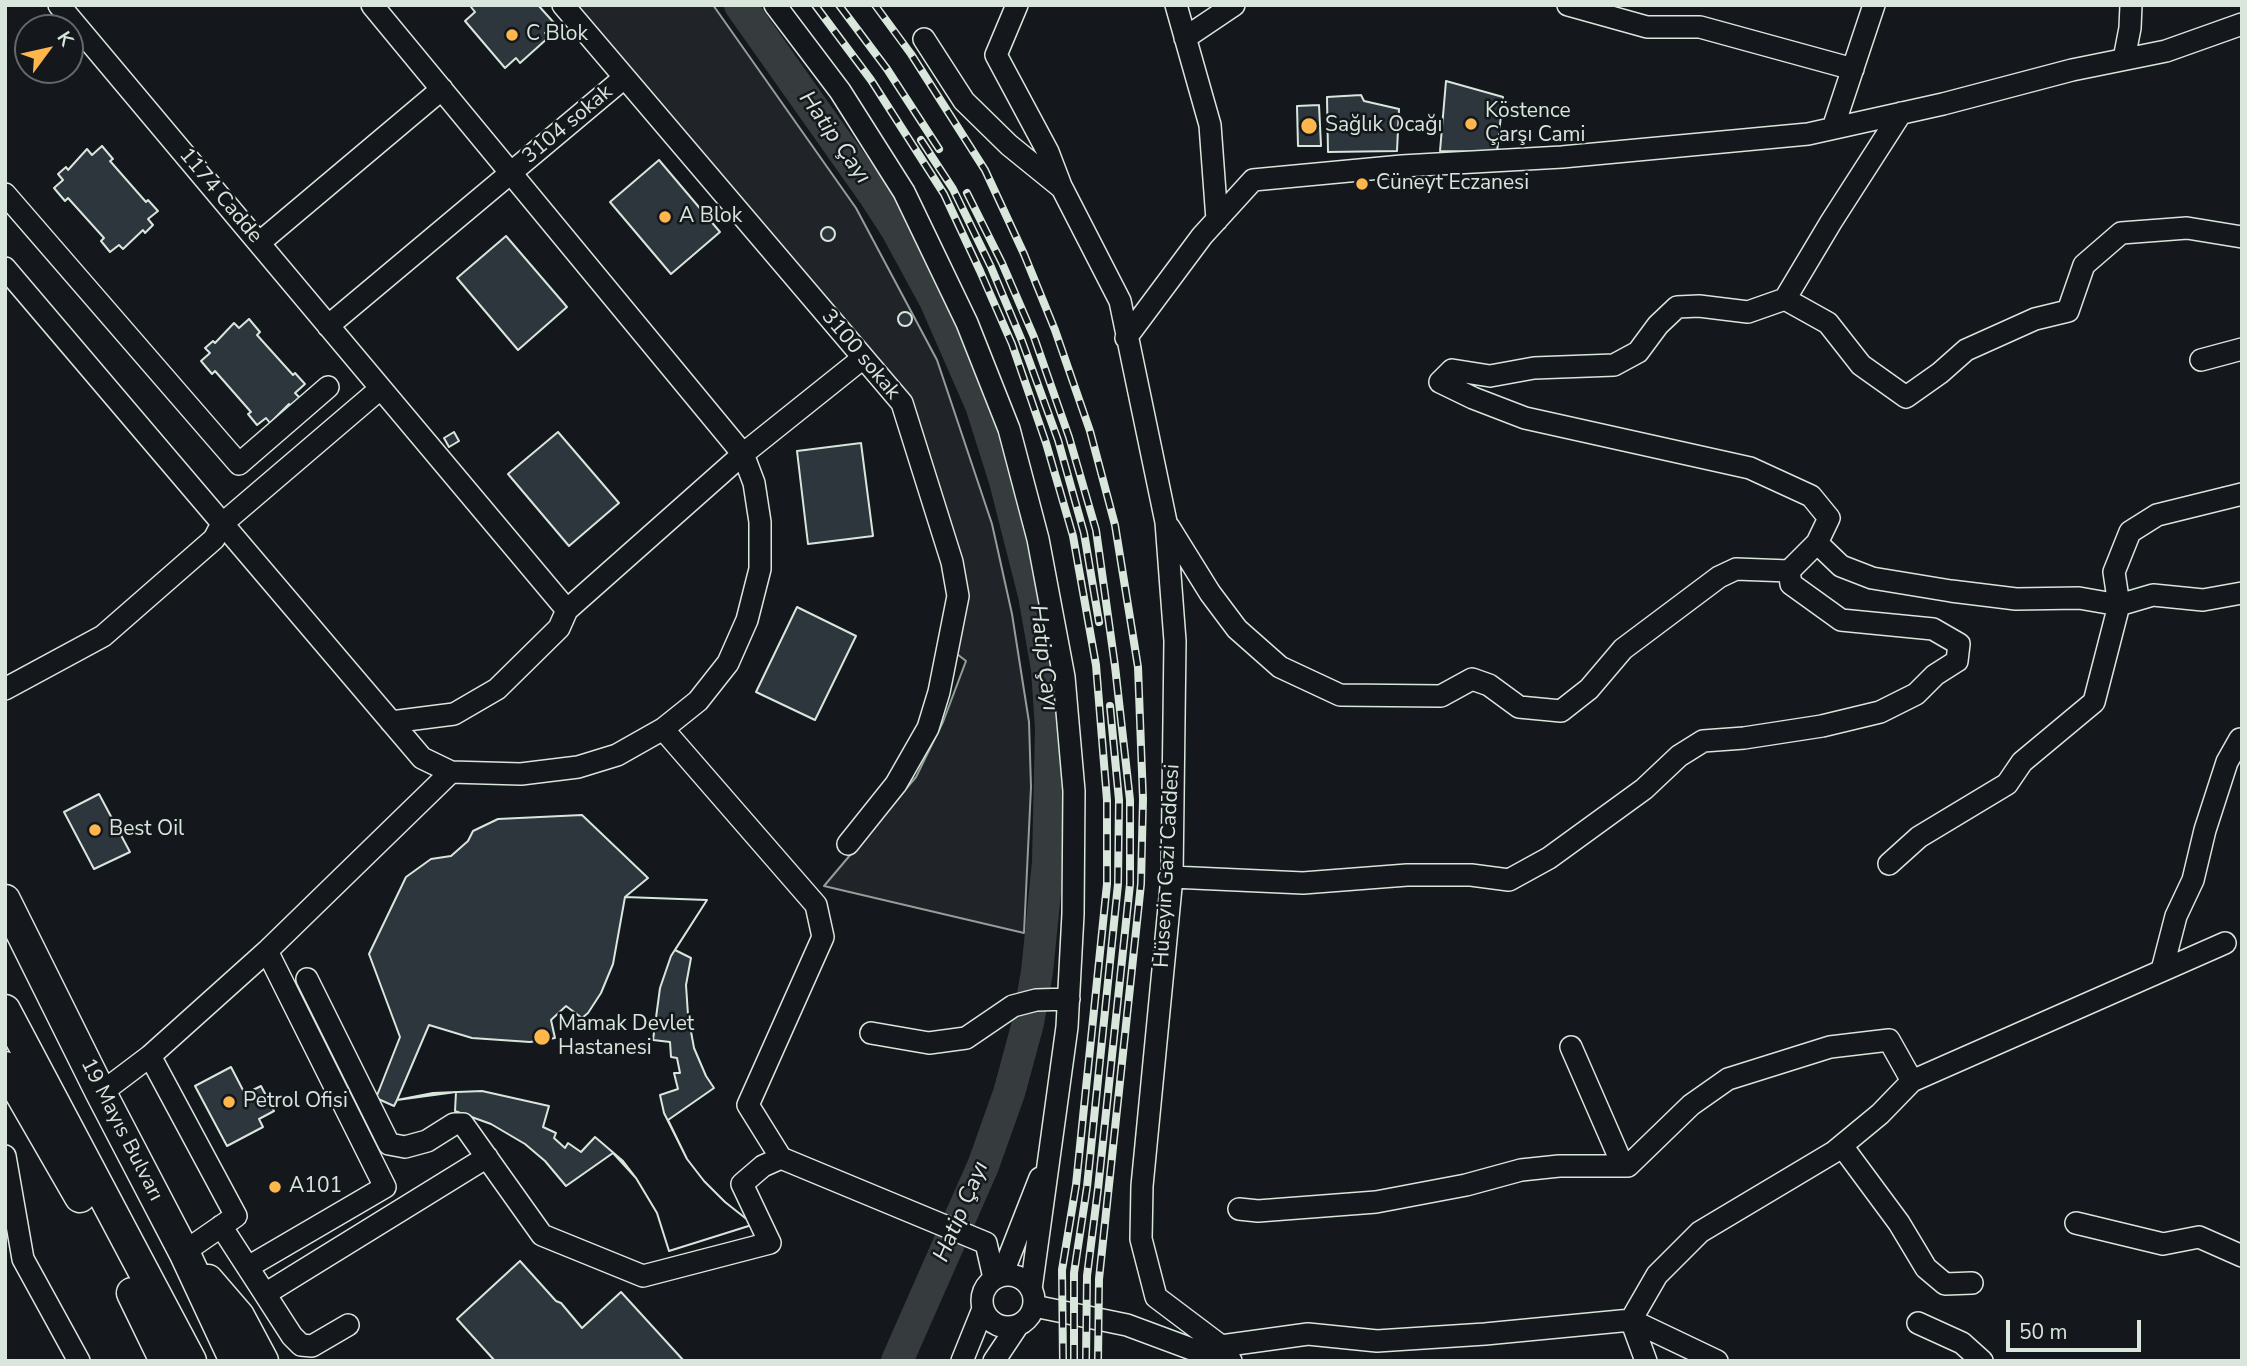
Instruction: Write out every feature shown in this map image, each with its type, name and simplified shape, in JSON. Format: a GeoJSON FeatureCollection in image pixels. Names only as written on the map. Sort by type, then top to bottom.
{"type":"FeatureCollection","features":[{"type":"Feature","properties":{"kind":"highway","name":"19 Mayıs Bulvarı"},"geometry":{"type":"LineString","coordinates":[[5,900],[184,1252],[234,1361]]}},
{"type":"Feature","properties":{"kind":"highway"},"geometry":{"type":"LineString","coordinates":[[5,1010],[191,1361]]}},
{"type":"Feature","properties":{"kind":"highway"},"geometry":{"type":"LineString","coordinates":[[5,1067],[103,1235],[165,1361]]}},
{"type":"Feature","properties":{"kind":"highway"},"geometry":{"type":"LineString","coordinates":[[184,1252],[239,1316],[263,1361]]}},
{"type":"Feature","properties":{"kind":"street","name":"1174 Cadde"},"geometry":{"type":"LineString","coordinates":[[59,5],[380,388],[432,433],[567,610]]}},
{"type":"Feature","properties":{"kind":"street"},"geometry":{"type":"LineString","coordinates":[[5,268],[422,758],[451,772],[521,774],[578,767],[617,755],[663,729],[698,701],[728,663],[747,620],[760,569],[760,522],[754,482],[743,454],[372,5]]}},
{"type":"Feature","properties":{"kind":"street","name":"3100 sokak"},"geometry":{"type":"LineString","coordinates":[[564,5],[902,403],[952,562],[958,596],[939,692],[928,728],[896,784],[848,844]]}},
{"type":"Feature","properties":{"kind":"street"},"geometry":{"type":"LineString","coordinates":[[775,5],[840,91],[904,192],[967,323],[1009,429],[1038,540],[1064,677],[1074,791],[1073,914],[1068,1027],[1033,1297],[1026,1321],[1018,1325],[1001,1326],[993,1323],[983,1309]]}},
{"type":"Feature","properties":{"kind":"street","name":"Hüseyin Gazi Caddesi"},"geometry":{"type":"LineString","coordinates":[[1017,5],[996,55],[1048,152],[1062,188],[1119,301],[1167,522],[1175,641],[1171,877],[1142,1186],[1141,1239],[1156,1297],[1225,1356]]}},
{"type":"Feature","properties":{"kind":"street"},"geometry":{"type":"LineString","coordinates":[[1176,5],[1210,125],[1217,220]]}},
{"type":"Feature","properties":{"kind":"street"},"geometry":{"type":"LineString","coordinates":[[1185,38],[1234,5]]}},
{"type":"Feature","properties":{"kind":"street"},"geometry":{"type":"LineString","coordinates":[[1567,5],[1647,27],[1700,27],[1853,69]]}},
{"type":"Feature","properties":{"kind":"street"},"geometry":{"type":"LineString","coordinates":[[1833,128],[1874,5]]}},
{"type":"Feature","properties":{"kind":"street"},"geometry":{"type":"LineString","coordinates":[[2124,59],[2131,5]]}},
{"type":"Feature","properties":{"kind":"street"},"geometry":{"type":"LineString","coordinates":[[1126,338],[1202,236],[1254,180],[1402,166],[1562,157],[1808,134],[2071,70],[2166,51],[2242,24]]}},
{"type":"Feature","properties":{"kind":"street"},"geometry":{"type":"LineString","coordinates":[[924,39],[964,101],[1009,145],[1062,188]]}},
{"type":"Feature","properties":{"kind":"street","name":"3104 sokak"},"geometry":{"type":"LineString","coordinates":[[328,326],[624,78]]}},
{"type":"Feature","properties":{"kind":"street"},"geometry":{"type":"LineString","coordinates":[[259,243],[442,89]]}},
{"type":"Feature","properties":{"kind":"street"},"geometry":{"type":"LineString","coordinates":[[1167,522],[1210,593],[1237,629],[1280,667],[1340,695],[1441,696],[1472,680],[1489,685],[1519,707],[1561,710],[1589,689],[1623,649],[1719,577],[1736,569],[1789,571],[1817,543],[1829,518],[1811,496],[1750,468],[1525,418],[1472,398],[1440,382],[1452,370],[1490,376],[1534,368],[1614,365],[1638,352],[1658,325],[1677,307],[1699,306],[1748,312],[1785,299],[1901,113]]}},
{"type":"Feature","properties":{"kind":"street"},"geometry":{"type":"LineString","coordinates":[[5,194],[239,464],[328,387]]}},
{"type":"Feature","properties":{"kind":"street"},"geometry":{"type":"LineString","coordinates":[[1785,299],[1828,323],[1861,365],[1906,397],[1966,350],[2035,319],[2068,311],[2084,265],[2121,233],[2188,228],[2242,237]]}},
{"type":"Feature","properties":{"kind":"street"},"geometry":{"type":"LineString","coordinates":[[2201,360],[2242,349]]}},
{"type":"Feature","properties":{"kind":"street"},"geometry":{"type":"LineString","coordinates":[[391,722],[454,714],[497,689],[559,628],[567,610],[743,454],[863,358]]}},
{"type":"Feature","properties":{"kind":"street"},"geometry":{"type":"LineString","coordinates":[[5,689],[103,636],[214,539],[222,524],[380,388]]}},
{"type":"Feature","properties":{"kind":"street"},"geometry":{"type":"LineString","coordinates":[[1889,864],[1919,837],[2007,784],[2022,762],[2094,702],[2119,606],[2114,572],[2130,532],[2157,515],[2242,494]]}},
{"type":"Feature","properties":{"kind":"street"},"geometry":{"type":"LineString","coordinates":[[1817,543],[1840,566],[1872,578],[2003,597],[2079,598],[2119,606],[2153,595],[2203,600],[2242,593]]}},
{"type":"Feature","properties":{"kind":"street"},"geometry":{"type":"LineString","coordinates":[[1171,877],[1303,883],[1407,875],[1471,875],[1509,880],[1559,851],[1644,789],[1679,756],[1703,741],[1744,738],[1822,726],[1880,712],[1916,694],[1935,675],[1957,661],[1959,643],[1933,629],[1841,620],[1791,584],[1789,571]]}},
{"type":"Feature","properties":{"kind":"street"},"geometry":{"type":"LineString","coordinates":[[663,729],[816,905],[823,937],[748,1105],[781,1158],[986,1243],[998,1277]]}},
{"type":"Feature","properties":{"kind":"street"},"geometry":{"type":"LineString","coordinates":[[2162,970],[2176,916],[2193,880],[2205,830],[2227,762],[2241,739]]}},
{"type":"Feature","properties":{"kind":"street"},"geometry":{"type":"LineString","coordinates":[[101,1093],[150,1056],[267,951],[451,772]]}},
{"type":"Feature","properties":{"kind":"street"},"geometry":{"type":"LineString","coordinates":[[1631,1320],[1657,1275],[1700,1232],[1842,1146],[1881,1114],[1912,1081],[2225,943]]}},
{"type":"Feature","properties":{"kind":"street"},"geometry":{"type":"LineString","coordinates":[[248,1266],[385,1187],[267,951]]}},
{"type":"Feature","properties":{"kind":"street"},"geometry":{"type":"LineString","coordinates":[[307,979],[389,1144],[405,1147],[426,1141],[454,1124],[463,1124],[542,1235],[643,1276],[770,1244],[743,1184],[763,1166],[781,1158]]}},
{"type":"Feature","properties":{"kind":"street"},"geometry":{"type":"LineString","coordinates":[[871,1033],[929,1043],[966,1038],[1013,1006],[1036,1000],[1069,999]]}},
{"type":"Feature","properties":{"kind":"street"},"geometry":{"type":"LineString","coordinates":[[1239,1209],[1258,1211],[1376,1202],[1466,1185],[1521,1170],[1559,1166],[1628,1166],[1691,1105],[1728,1079],[1830,1047],[1889,1040],[1912,1081]]}},
{"type":"Feature","properties":{"kind":"street"},"geometry":{"type":"LineString","coordinates":[[1571,1047],[1622,1166]]}},
{"type":"Feature","properties":{"kind":"street"},"geometry":{"type":"LineString","coordinates":[[150,1056],[236,1216],[184,1252]]}},
{"type":"Feature","properties":{"kind":"street"},"geometry":{"type":"LineString","coordinates":[[1842,1146],[1899,1223],[1926,1268],[1945,1284],[1972,1283]]}},
{"type":"Feature","properties":{"kind":"street"},"geometry":{"type":"LineString","coordinates":[[962,1361],[983,1309],[983,1291],[998,1277],[1052,1150]]}},
{"type":"Feature","properties":{"kind":"street"},"geometry":{"type":"LineString","coordinates":[[265,1294],[487,1157]]}},
{"type":"Feature","properties":{"kind":"street"},"geometry":{"type":"LineString","coordinates":[[5,1159],[23,1259],[79,1361]]}},
{"type":"Feature","properties":{"kind":"street"},"geometry":{"type":"LineString","coordinates":[[2076,1223],[2163,1244],[2199,1237],[2242,1256]]}},
{"type":"Feature","properties":{"kind":"street"},"geometry":{"type":"LineString","coordinates":[[221,1226],[292,1336],[301,1345],[312,1346],[348,1325]]}},
{"type":"Feature","properties":{"kind":"street"},"geometry":{"type":"LineString","coordinates":[[998,1277],[1019,1277],[1033,1297],[1225,1356],[1308,1334],[1377,1341],[1631,1320],[1717,1361]]}},
{"type":"Feature","properties":{"kind":"street"},"geometry":{"type":"LineString","coordinates":[[1631,1320],[1646,1361]]}},
{"type":"Feature","properties":{"kind":"street"},"geometry":{"type":"LineString","coordinates":[[1918,1323],[1962,1343],[1982,1361]]}},
{"type":"Feature","properties":{"kind":"street"},"geometry":{"type":"LineString","coordinates":[[994,1361],[1018,1325]]}},
{"type":"Feature","properties":{"kind":"shaded area"},"geometry":{"type":"Polygon","coordinates":[[[574,5],[713,5],[856,208],[937,360],[992,524],[1012,614],[1029,722],[1031,787],[1024,933],[824,886],[916,777],[943,722],[966,661],[957,654],[967,594],[919,431],[574,5]]]}},
{"type":"Feature","properties":{"kind":"building","name":"C Blok"},"geometry":{"type":"Polygon","coordinates":[[[538,5],[555,24],[545,33],[549,37],[520,63],[516,58],[505,68],[465,21],[475,12],[471,7],[538,5]]]}},
{"type":"Feature","properties":{"kind":"building","name":"Köstence Çarşı Cami"},"geometry":{"type":"Polygon","coordinates":[[[1446,81],[1503,97],[1497,152],[1440,151],[1446,81]]]}},
{"type":"Feature","properties":{"kind":"building"},"geometry":{"type":"Polygon","coordinates":[[[1361,95],[1364,101],[1399,109],[1397,151],[1328,152],[1327,97],[1361,95]]]}},
{"type":"Feature","properties":{"kind":"building","name":"Sağlık Ocağı"},"geometry":{"type":"Polygon","coordinates":[[[1319,105],[1321,146],[1298,146],[1297,106],[1319,105]]]}},
{"type":"Feature","properties":{"kind":"building"},"geometry":{"type":"Polygon","coordinates":[[[102,146],[113,159],[110,161],[146,202],[148,200],[158,211],[148,219],[153,225],[145,233],[143,230],[123,249],[119,245],[110,252],[101,241],[104,238],[68,198],[65,201],[54,188],[63,180],[58,174],[66,167],[68,170],[87,149],[92,155],[102,146]]]}},
{"type":"Feature","properties":{"kind":"building","name":"A Blok"},"geometry":{"type":"Polygon","coordinates":[[[659,160],[720,232],[671,274],[610,202],[659,160]]]}},
{"type":"Feature","properties":{"kind":"building"},"geometry":{"type":"Polygon","coordinates":[[[828,227],[833,229],[833,239],[828,241],[823,239],[821,234],[823,229],[828,227]]]}},
{"type":"Feature","properties":{"kind":"building"},"geometry":{"type":"Polygon","coordinates":[[[506,236],[567,307],[518,350],[457,278],[506,236]]]}},
{"type":"Feature","properties":{"kind":"building"},"geometry":{"type":"Polygon","coordinates":[[[905,312],[910,314],[910,324],[905,326],[900,324],[898,319],[900,314],[905,312]]]}},
{"type":"Feature","properties":{"kind":"building"},"geometry":{"type":"Polygon","coordinates":[[[249,319],[260,332],[257,335],[293,375],[295,373],[305,384],[295,393],[300,398],[292,406],[289,404],[270,423],[266,418],[257,425],[248,414],[251,412],[215,371],[212,374],[201,361],[210,353],[205,348],[213,341],[215,343],[234,323],[239,328],[249,319]]]}},
{"type":"Feature","properties":{"kind":"building"},"geometry":{"type":"Polygon","coordinates":[[[454,432],[459,441],[449,447],[444,438],[454,432]]]}},
{"type":"Feature","properties":{"kind":"building"},"geometry":{"type":"Polygon","coordinates":[[[558,432],[619,503],[569,546],[508,474],[558,432]]]}},
{"type":"Feature","properties":{"kind":"building"},"geometry":{"type":"Polygon","coordinates":[[[861,443],[873,536],[808,544],[797,451],[861,443]]]}},
{"type":"Feature","properties":{"kind":"building"},"geometry":{"type":"Polygon","coordinates":[[[797,607],[856,636],[815,720],[756,692],[797,607]]]}},
{"type":"Feature","properties":{"kind":"building"},"geometry":{"type":"Polygon","coordinates":[[[99,794],[130,852],[94,869],[64,812],[99,794]]]}},
{"type":"Feature","properties":{"kind":"building","name":"Mamak Devlet Hastanesi"},"geometry":{"type":"Polygon","coordinates":[[[582,815],[648,878],[625,897],[707,900],[671,956],[660,988],[653,1040],[670,1042],[671,1057],[677,1058],[680,1073],[674,1073],[678,1089],[660,1095],[664,1113],[687,1159],[725,1202],[755,1224],[669,1251],[657,1213],[636,1178],[613,1153],[566,1186],[545,1161],[525,1144],[491,1124],[455,1111],[456,1092],[397,1100],[394,1106],[376,1098],[400,1037],[369,954],[406,877],[431,859],[451,856],[468,841],[473,831],[498,819],[582,815]]]}},
{"type":"Feature","properties":{"kind":"building"},"geometry":{"type":"Polygon","coordinates":[[[625,897],[707,900],[675,950],[691,958],[686,985],[688,1015],[694,1048],[714,1088],[668,1120],[687,1159],[704,1181],[725,1202],[755,1224],[669,1251],[657,1213],[623,1161],[595,1137],[581,1152],[568,1143],[565,1148],[554,1138],[556,1133],[543,1127],[549,1106],[482,1091],[433,1093],[397,1100],[429,1025],[472,1038],[530,1042],[555,1038],[551,1020],[566,1006],[582,1018],[588,1013],[601,993],[613,964],[625,897]]]}},
{"type":"Feature","properties":{"kind":"building"},"geometry":{"type":"Polygon","coordinates":[[[231,1067],[245,1094],[261,1086],[274,1111],[259,1119],[263,1127],[227,1146],[195,1086],[231,1067]]]}},
{"type":"Feature","properties":{"kind":"building"},"geometry":{"type":"Polygon","coordinates":[[[520,1261],[582,1328],[621,1292],[684,1361],[495,1361],[457,1319],[520,1261]]]}},
{"type":"Feature","properties":{"kind":"waterway","name":"Hatip Çayı"},"geometry":{"type":"LineString","coordinates":[[740,5],[875,196],[935,300],[981,405],[1005,481],[1034,595],[1047,669],[1051,729],[1048,862],[1037,972],[1028,1023],[1009,1093],[983,1166],[897,1361]]}},
{"type":"Feature","properties":{"kind":"railway"},"geometry":{"type":"LineString","coordinates":[[815,5],[871,80],[944,194],[1012,344],[1046,443],[1073,536],[1096,665],[1107,800],[1107,884],[1076,1185],[1062,1270],[1063,1361]]}},
{"type":"Feature","properties":{"kind":"railway"},"geometry":{"type":"LineString","coordinates":[[839,5],[887,69],[939,149]]}},
{"type":"Feature","properties":{"kind":"railway"},"geometry":{"type":"LineString","coordinates":[[875,5],[911,54],[985,170],[1024,254],[1055,330],[1090,431],[1115,525],[1138,667],[1143,799],[1141,884],[1099,1279],[1098,1361]]}},
{"type":"Feature","properties":{"kind":"railway"},"geometry":{"type":"LineString","coordinates":[[921,140],[953,189],[991,267],[1022,341],[1058,440],[1084,533],[1099,622]]}},
{"type":"Feature","properties":{"kind":"railway"},"geometry":{"type":"LineString","coordinates":[[967,193],[1002,263],[1034,337],[1069,437],[1096,530],[1130,800],[1130,884],[1087,1276],[1086,1361]]}},
{"type":"Feature","properties":{"kind":"railway"},"geometry":{"type":"LineString","coordinates":[[1074,1361],[1074,1273],[1087,1187],[1118,884],[1119,800],[1110,706]]}},
{"type":"Feature","properties":{"kind":"place","name":"C Blok"},"geometry":{"type":"Point","coordinates":[512,35]}},
{"type":"Feature","properties":{"kind":"place","name":"Köstence Çarşı Cami"},"geometry":{"type":"Point","coordinates":[1471,124]}},
{"type":"Feature","properties":{"kind":"place","name":"Sağlık Ocağı"},"geometry":{"type":"Point","coordinates":[1309,126]}},
{"type":"Feature","properties":{"kind":"place","name":"Cüneyt Eczanesi"},"geometry":{"type":"Point","coordinates":[1362,184]}},
{"type":"Feature","properties":{"kind":"place","name":"A Blok"},"geometry":{"type":"Point","coordinates":[665,217]}},
{"type":"Feature","properties":{"kind":"place","name":"Best Oil"},"geometry":{"type":"Point","coordinates":[95,830]}},
{"type":"Feature","properties":{"kind":"place","name":"Mamak Devlet Hastanesi"},"geometry":{"type":"Point","coordinates":[542,1037]}},
{"type":"Feature","properties":{"kind":"place","name":"Petrol Ofisi"},"geometry":{"type":"Point","coordinates":[229,1102]}},
{"type":"Feature","properties":{"kind":"place","name":"A101"},"geometry":{"type":"Point","coordinates":[275,1187]}}]}
